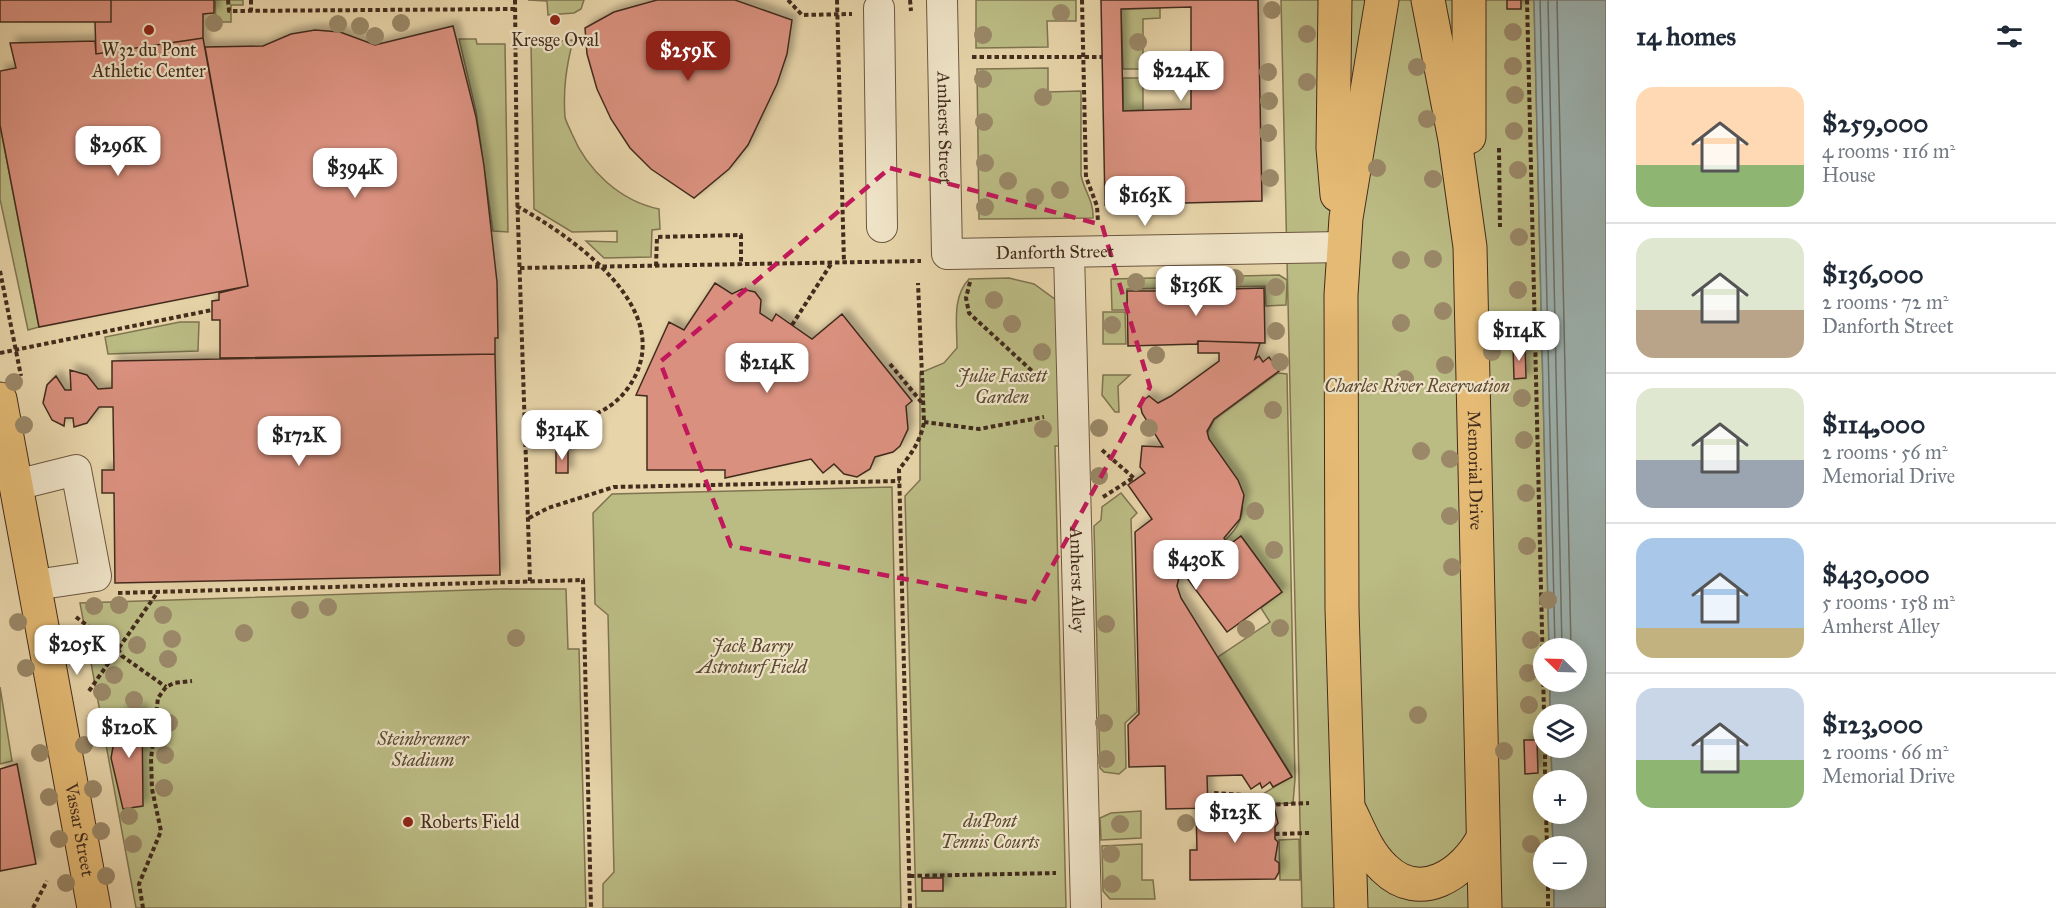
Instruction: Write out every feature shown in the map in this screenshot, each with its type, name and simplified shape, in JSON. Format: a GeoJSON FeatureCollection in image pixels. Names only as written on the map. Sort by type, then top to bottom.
{"type":"FeatureCollection","features":[{"type":"Feature","properties":{"kind":"main road"},"geometry":{"type":"LineString","coordinates":[[1335,0],[1333,148],[1342,248],[1342,597],[1351,908]]}},
{"type":"Feature","properties":{"kind":"main road"},"geometry":{"type":"LineString","coordinates":[[1342,248],[1382,0]]}},
{"type":"Feature","properties":{"kind":"main road","name":"Memorial Drive"},"geometry":{"type":"LineString","coordinates":[[1428,0],[1455,140],[1470,247],[1485,908]]}},
{"type":"Feature","properties":{"kind":"main road"},"geometry":{"type":"LineString","coordinates":[[1469,0],[1470,247]]}},
{"type":"Feature","properties":{"kind":"main road","name":"Vassar Street"},"geometry":{"type":"LineString","coordinates":[[0,399],[94,908]]}},
{"type":"Feature","properties":{"kind":"main road"},"geometry":{"type":"LineString","coordinates":[[1347,803],[1373,855],[1385,870],[1399,879],[1414,884],[1430,884],[1454,874],[1472,858],[1483,838]]}},
{"type":"Feature","properties":{"kind":"street","name":"Amherst Street"},"geometry":{"type":"LineString","coordinates":[[942,0],[947,254]]}},
{"type":"Feature","properties":{"kind":"street"},"geometry":{"type":"LineString","coordinates":[[868,11],[882,227]]}},
{"type":"Feature","properties":{"kind":"street","name":"Danforth Street"},"geometry":{"type":"LineString","coordinates":[[947,254],[1342,248]]}},
{"type":"Feature","properties":{"kind":"street","name":"Amherst Alley"},"geometry":{"type":"LineString","coordinates":[[1069,253],[1086,908]]}},
{"type":"Feature","properties":{"kind":"street"},"geometry":{"type":"LineString","coordinates":[[16,485],[76,470],[96,576],[35,585]]}},
{"type":"Feature","properties":{"kind":"path"},"geometry":{"type":"LineString","coordinates":[[228,0],[229,11],[515,9]]}},
{"type":"Feature","properties":{"kind":"path"},"geometry":{"type":"LineString","coordinates":[[251,0],[251,11]]}},
{"type":"Feature","properties":{"kind":"path"},"geometry":{"type":"LineString","coordinates":[[514,0],[517,206],[530,581]]}},
{"type":"Feature","properties":{"kind":"path"},"geometry":{"type":"LineString","coordinates":[[788,0],[802,15],[868,11]]}},
{"type":"Feature","properties":{"kind":"path"},"geometry":{"type":"LineString","coordinates":[[837,0],[844,263]]}},
{"type":"Feature","properties":{"kind":"path"},"geometry":{"type":"LineString","coordinates":[[1082,0],[1086,177],[1097,206],[1098,222]]}},
{"type":"Feature","properties":{"kind":"path"},"geometry":{"type":"LineString","coordinates":[[1527,0],[1544,704]]}},
{"type":"Feature","properties":{"kind":"path"},"geometry":{"type":"LineString","coordinates":[[972,57],[1102,57]]}},
{"type":"Feature","properties":{"kind":"path"},"geometry":{"type":"LineString","coordinates":[[517,206],[557,228],[581,246],[602,267],[628,299],[638,317],[644,340],[634,379],[620,399],[579,421],[564,425],[526,424]]}},
{"type":"Feature","properties":{"kind":"path"},"geometry":{"type":"LineString","coordinates":[[656,266],[657,237],[692,233],[741,235],[741,265]]}},
{"type":"Feature","properties":{"kind":"path"},"geometry":{"type":"LineString","coordinates":[[520,268],[918,262],[947,254]]}},
{"type":"Feature","properties":{"kind":"path"},"geometry":{"type":"LineString","coordinates":[[792,325],[831,264]]}},
{"type":"Feature","properties":{"kind":"path"},"geometry":{"type":"LineString","coordinates":[[970,281],[966,298],[969,313],[1048,386]]}},
{"type":"Feature","properties":{"kind":"path"},"geometry":{"type":"LineString","coordinates":[[910,908],[899,469],[911,455],[922,432],[924,422],[918,283]]}},
{"type":"Feature","properties":{"kind":"path"},"geometry":{"type":"LineString","coordinates":[[0,353],[212,310]]}},
{"type":"Feature","properties":{"kind":"path"},"geometry":{"type":"LineString","coordinates":[[890,364],[923,404]]}},
{"type":"Feature","properties":{"kind":"path"},"geometry":{"type":"LineString","coordinates":[[924,422],[979,429],[1042,418],[1050,412]]}},
{"type":"Feature","properties":{"kind":"path"},"geometry":{"type":"LineString","coordinates":[[1099,447],[1134,479],[1100,499]]}},
{"type":"Feature","properties":{"kind":"path"},"geometry":{"type":"LineString","coordinates":[[529,518],[548,508],[614,487],[900,481]]}},
{"type":"Feature","properties":{"kind":"path"},"geometry":{"type":"LineString","coordinates":[[114,593],[583,580],[591,908]]}},
{"type":"Feature","properties":{"kind":"path"},"geometry":{"type":"LineString","coordinates":[[89,691],[157,592]]}},
{"type":"Feature","properties":{"kind":"path"},"geometry":{"type":"LineString","coordinates":[[75,617],[118,649],[122,656],[166,687]]}},
{"type":"Feature","properties":{"kind":"path"},"geometry":{"type":"LineString","coordinates":[[143,908],[139,884],[161,831],[152,789],[151,759],[159,698],[166,687],[174,682],[192,681]]}},
{"type":"Feature","properties":{"kind":"path"},"geometry":{"type":"LineString","coordinates":[[1214,793],[1260,796],[1265,805],[1309,803]]}},
{"type":"Feature","properties":{"kind":"path"},"geometry":{"type":"LineString","coordinates":[[1275,834],[1309,833]]}},
{"type":"Feature","properties":{"kind":"path"},"geometry":{"type":"LineString","coordinates":[[910,876],[1060,873]]}},
{"type":"Feature","properties":{"kind":"path"},"geometry":{"type":"LineString","coordinates":[[33,908],[47,881]]}},
{"type":"Feature","properties":{"kind":"path"},"geometry":{"type":"LineString","coordinates":[[1548,890],[1548,908]]}},
{"type":"Feature","properties":{"kind":"highlighted area"},"geometry":{"type":"Polygon","coordinates":[[[890,168],[1102,225],[1150,387],[1032,603],[731,546],[660,362],[890,168]]]}},
{"type":"Feature","properties":{"kind":"green space"},"geometry":{"type":"Polygon","coordinates":[[[215,0],[243,0],[243,5],[231,5],[231,22],[216,22],[215,0]]]}},
{"type":"Feature","properties":{"kind":"green space"},"geometry":{"type":"Polygon","coordinates":[[[528,0],[584,0],[581,9],[574,13],[548,15],[547,1],[528,0]]]}},
{"type":"Feature","properties":{"kind":"green space"},"geometry":{"type":"Polygon","coordinates":[[[976,0],[1076,0],[1076,21],[1047,21],[1048,47],[976,48],[976,0]]]}},
{"type":"Feature","properties":{"kind":"green space","name":"Charles River Reservation"},"geometry":{"type":"Polygon","coordinates":[[[1281,0],[1534,0],[1549,638],[1533,638],[1533,692],[1550,692],[1550,704],[1533,704],[1533,758],[1551,758],[1552,770],[1533,770],[1533,824],[1552,824],[1553,836],[1533,836],[1533,890],[1554,890],[1554,908],[1302,908],[1281,0]]]}},
{"type":"Feature","properties":{"kind":"green space"},"geometry":{"type":"Polygon","coordinates":[[[1160,8],[1160,18],[1143,19],[1143,69],[1123,69],[1121,9],[1160,8]]]}},
{"type":"Feature","properties":{"kind":"green space"},"geometry":{"type":"Polygon","coordinates":[[[459,39],[476,39],[477,44],[505,44],[508,232],[493,231],[476,111],[459,39]]]}},
{"type":"Feature","properties":{"kind":"green space"},"geometry":{"type":"Polygon","coordinates":[[[573,40],[565,88],[566,121],[586,160],[606,182],[631,199],[659,209],[660,229],[652,230],[651,257],[604,258],[586,241],[617,242],[617,231],[572,232],[534,209],[531,43],[573,40]]]}},
{"type":"Feature","properties":{"kind":"green space"},"geometry":{"type":"Polygon","coordinates":[[[1048,68],[1048,92],[1081,91],[1081,175],[1092,206],[1093,218],[979,219],[977,69],[1048,68]]]}},
{"type":"Feature","properties":{"kind":"green space"},"geometry":{"type":"Polygon","coordinates":[[[1123,78],[1143,78],[1143,110],[1123,111],[1123,78]]]}},
{"type":"Feature","properties":{"kind":"green space"},"geometry":{"type":"Polygon","coordinates":[[[0,125],[39,327],[28,330],[0,199],[0,125]]]}},
{"type":"Feature","properties":{"kind":"green space"},"geometry":{"type":"Polygon","coordinates":[[[1279,275],[1287,280],[1286,305],[1266,306],[1265,286],[1127,289],[1127,310],[1112,310],[1111,279],[1279,275]]]}},
{"type":"Feature","properties":{"kind":"green space","name":"duPont Tennis Courts"},"geometry":{"type":"Polygon","coordinates":[[[1009,278],[1034,284],[1056,300],[1061,446],[1055,446],[1066,908],[916,908],[905,496],[920,480],[920,373],[944,363],[957,348],[958,302],[969,279],[1009,278]]]}},
{"type":"Feature","properties":{"kind":"green space"},"geometry":{"type":"Polygon","coordinates":[[[1103,312],[1125,312],[1126,344],[1103,344],[1103,312]]]}},
{"type":"Feature","properties":{"kind":"green space"},"geometry":{"type":"Polygon","coordinates":[[[180,322],[199,322],[198,351],[108,354],[105,337],[180,322]]]}},
{"type":"Feature","properties":{"kind":"green space"},"geometry":{"type":"Polygon","coordinates":[[[1278,373],[1287,374],[1295,779],[1293,803],[1268,804],[1263,794],[1292,776],[1218,657],[1270,622],[1261,608],[1282,592],[1241,536],[1230,544],[1226,539],[1237,525],[1242,512],[1241,499],[1207,434],[1214,420],[1278,373]]]}},
{"type":"Feature","properties":{"kind":"green space"},"geometry":{"type":"Polygon","coordinates":[[[1103,375],[1130,375],[1118,386],[1119,412],[1115,412],[1102,395],[1103,375]]]}},
{"type":"Feature","properties":{"kind":"green space","name":"Jack Barry Astroturf Field"},"geometry":{"type":"Polygon","coordinates":[[[892,487],[901,908],[603,908],[603,884],[614,872],[608,615],[595,604],[593,513],[612,494],[892,487]]]}},
{"type":"Feature","properties":{"kind":"green space"},"geometry":{"type":"Polygon","coordinates":[[[1121,493],[1137,513],[1131,519],[1137,712],[1125,723],[1126,768],[1119,774],[1104,772],[1100,768],[1094,526],[1101,520],[1102,507],[1121,493]]]}},
{"type":"Feature","properties":{"kind":"green space","name":"Steinbrenner Stadium"},"geometry":{"type":"Polygon","coordinates":[[[501,589],[566,589],[568,649],[579,649],[586,908],[136,908],[80,603],[501,589]]]}},
{"type":"Feature","properties":{"kind":"green space"},"geometry":{"type":"Polygon","coordinates":[[[0,687],[12,761],[0,764],[0,687]]]}},
{"type":"Feature","properties":{"kind":"green space"},"geometry":{"type":"Polygon","coordinates":[[[1141,811],[1141,838],[1101,840],[1100,818],[1111,813],[1141,811]]]}},
{"type":"Feature","properties":{"kind":"green space"},"geometry":{"type":"Polygon","coordinates":[[[1299,839],[1300,880],[1280,880],[1279,840],[1299,839]]]}},
{"type":"Feature","properties":{"kind":"green space"},"geometry":{"type":"Polygon","coordinates":[[[1142,844],[1142,880],[1153,880],[1155,899],[1110,899],[1103,891],[1102,846],[1142,844]]]}},
{"type":"Feature","properties":{"kind":"water"},"geometry":{"type":"Polygon","coordinates":[[[1534,0],[1606,0],[1606,908],[1554,908],[1554,890],[1587,890],[1587,836],[1553,836],[1552,824],[1587,824],[1587,770],[1552,770],[1551,758],[1587,758],[1587,704],[1550,704],[1550,692],[1587,692],[1587,638],[1549,638],[1534,0]]]}},
{"type":"Feature","properties":{"kind":"building"},"geometry":{"type":"Polygon","coordinates":[[[0,0],[111,0],[111,22],[0,22],[0,0]]]}},
{"type":"Feature","properties":{"kind":"building","name":"W32 du Pont Athletic Center"},"geometry":{"type":"Polygon","coordinates":[[[111,0],[214,0],[214,13],[203,14],[203,38],[96,54],[95,22],[111,22],[111,0]]]}},
{"type":"Feature","properties":{"kind":"building"},"geometry":{"type":"Polygon","coordinates":[[[657,0],[735,0],[792,20],[787,54],[777,84],[748,145],[729,169],[694,198],[651,169],[630,148],[611,119],[597,89],[587,54],[585,28],[614,12],[657,0]]]}},
{"type":"Feature","properties":{"kind":"building"},"geometry":{"type":"Polygon","coordinates":[[[1101,0],[1258,0],[1262,201],[1105,205],[1101,0]],[[1191,7],[1121,9],[1123,111],[1191,109],[1191,7]]]}},
{"type":"Feature","properties":{"kind":"building"},"geometry":{"type":"Polygon","coordinates":[[[1507,0],[1521,0],[1521,9],[1507,9],[1507,0]]]}},
{"type":"Feature","properties":{"kind":"building"},"geometry":{"type":"Polygon","coordinates":[[[453,26],[476,117],[484,166],[497,282],[498,338],[495,338],[495,354],[220,358],[220,320],[212,320],[212,301],[219,300],[219,293],[248,286],[205,47],[263,46],[291,34],[315,30],[340,32],[375,45],[453,26]]]}},
{"type":"Feature","properties":{"kind":"building"},"geometry":{"type":"Polygon","coordinates":[[[203,38],[248,286],[39,327],[0,125],[0,71],[16,68],[10,43],[95,41],[96,54],[203,38]]]}},
{"type":"Feature","properties":{"kind":"building"},"geometry":{"type":"Polygon","coordinates":[[[715,283],[732,294],[742,289],[755,292],[761,300],[760,313],[772,321],[776,314],[812,339],[842,314],[912,401],[906,406],[908,429],[900,446],[893,452],[875,457],[870,469],[857,477],[844,474],[834,464],[823,473],[811,459],[725,478],[725,470],[647,470],[647,396],[636,395],[669,322],[684,330],[715,283]]]}},
{"type":"Feature","properties":{"kind":"building"},"geometry":{"type":"Polygon","coordinates":[[[1264,288],[1265,343],[1198,341],[1197,344],[1128,346],[1127,291],[1228,291],[1228,289],[1264,288]]]}},
{"type":"Feature","properties":{"kind":"building"},"geometry":{"type":"Polygon","coordinates":[[[1198,341],[1260,343],[1255,359],[1259,356],[1263,362],[1269,357],[1279,371],[1214,419],[1207,431],[1209,439],[1238,480],[1244,495],[1240,519],[1224,538],[1229,545],[1241,536],[1282,592],[1227,632],[1184,574],[1196,565],[1193,561],[1180,573],[1177,586],[1181,598],[1292,777],[1273,787],[1270,782],[1262,788],[1260,783],[1251,789],[1242,775],[1207,776],[1208,808],[1166,809],[1165,766],[1129,767],[1128,725],[1139,714],[1135,532],[1152,519],[1128,485],[1145,473],[1140,467],[1142,446],[1163,447],[1142,413],[1140,403],[1149,396],[1158,403],[1219,361],[1219,353],[1198,353],[1198,341]]]}},
{"type":"Feature","properties":{"kind":"building"},"geometry":{"type":"Polygon","coordinates":[[[1513,345],[1525,345],[1526,378],[1514,379],[1513,345]]]}},
{"type":"Feature","properties":{"kind":"building"},"geometry":{"type":"Polygon","coordinates":[[[495,354],[500,575],[115,583],[114,493],[102,493],[102,470],[114,470],[113,407],[99,407],[87,423],[74,427],[73,418],[65,418],[64,426],[52,420],[43,403],[47,385],[56,376],[65,390],[71,390],[70,370],[87,375],[98,389],[112,388],[112,361],[495,354]]]}},
{"type":"Feature","properties":{"kind":"building"},"geometry":{"type":"Polygon","coordinates":[[[568,449],[568,473],[556,473],[556,450],[568,449]]]}},
{"type":"Feature","properties":{"kind":"building"},"geometry":{"type":"Polygon","coordinates":[[[142,709],[143,806],[123,809],[111,758],[119,714],[142,709]]]}},
{"type":"Feature","properties":{"kind":"building"},"geometry":{"type":"Polygon","coordinates":[[[1524,740],[1533,740],[1533,758],[1538,758],[1538,770],[1525,774],[1524,740]]]}},
{"type":"Feature","properties":{"kind":"building"},"geometry":{"type":"Polygon","coordinates":[[[17,764],[36,864],[0,871],[0,769],[17,764]]]}},
{"type":"Feature","properties":{"kind":"building"},"geometry":{"type":"Polygon","coordinates":[[[1274,807],[1278,823],[1275,827],[1275,839],[1278,842],[1275,860],[1279,863],[1279,872],[1275,879],[1190,880],[1190,850],[1197,850],[1196,808],[1274,807]]]}},
{"type":"Feature","properties":{"kind":"building"},"geometry":{"type":"Polygon","coordinates":[[[922,878],[943,878],[943,891],[922,891],[922,878]]]}},
{"type":"Feature","properties":{"kind":"place","name":"Kresge Oval"},"geometry":{"type":"Point","coordinates":[555,20]}},
{"type":"Feature","properties":{"kind":"place","name":"W32 du Pont Athletic Center"},"geometry":{"type":"Point","coordinates":[149,30]}},
{"type":"Feature","properties":{"kind":"place","name":"Roberts Field"},"geometry":{"type":"Point","coordinates":[408,822]}},
{"type":"Feature","properties":{"kind":"park label","name":"Julie Fassett Garden"},"geometry":{"type":"Point","coordinates":[1002,386]}}]}
